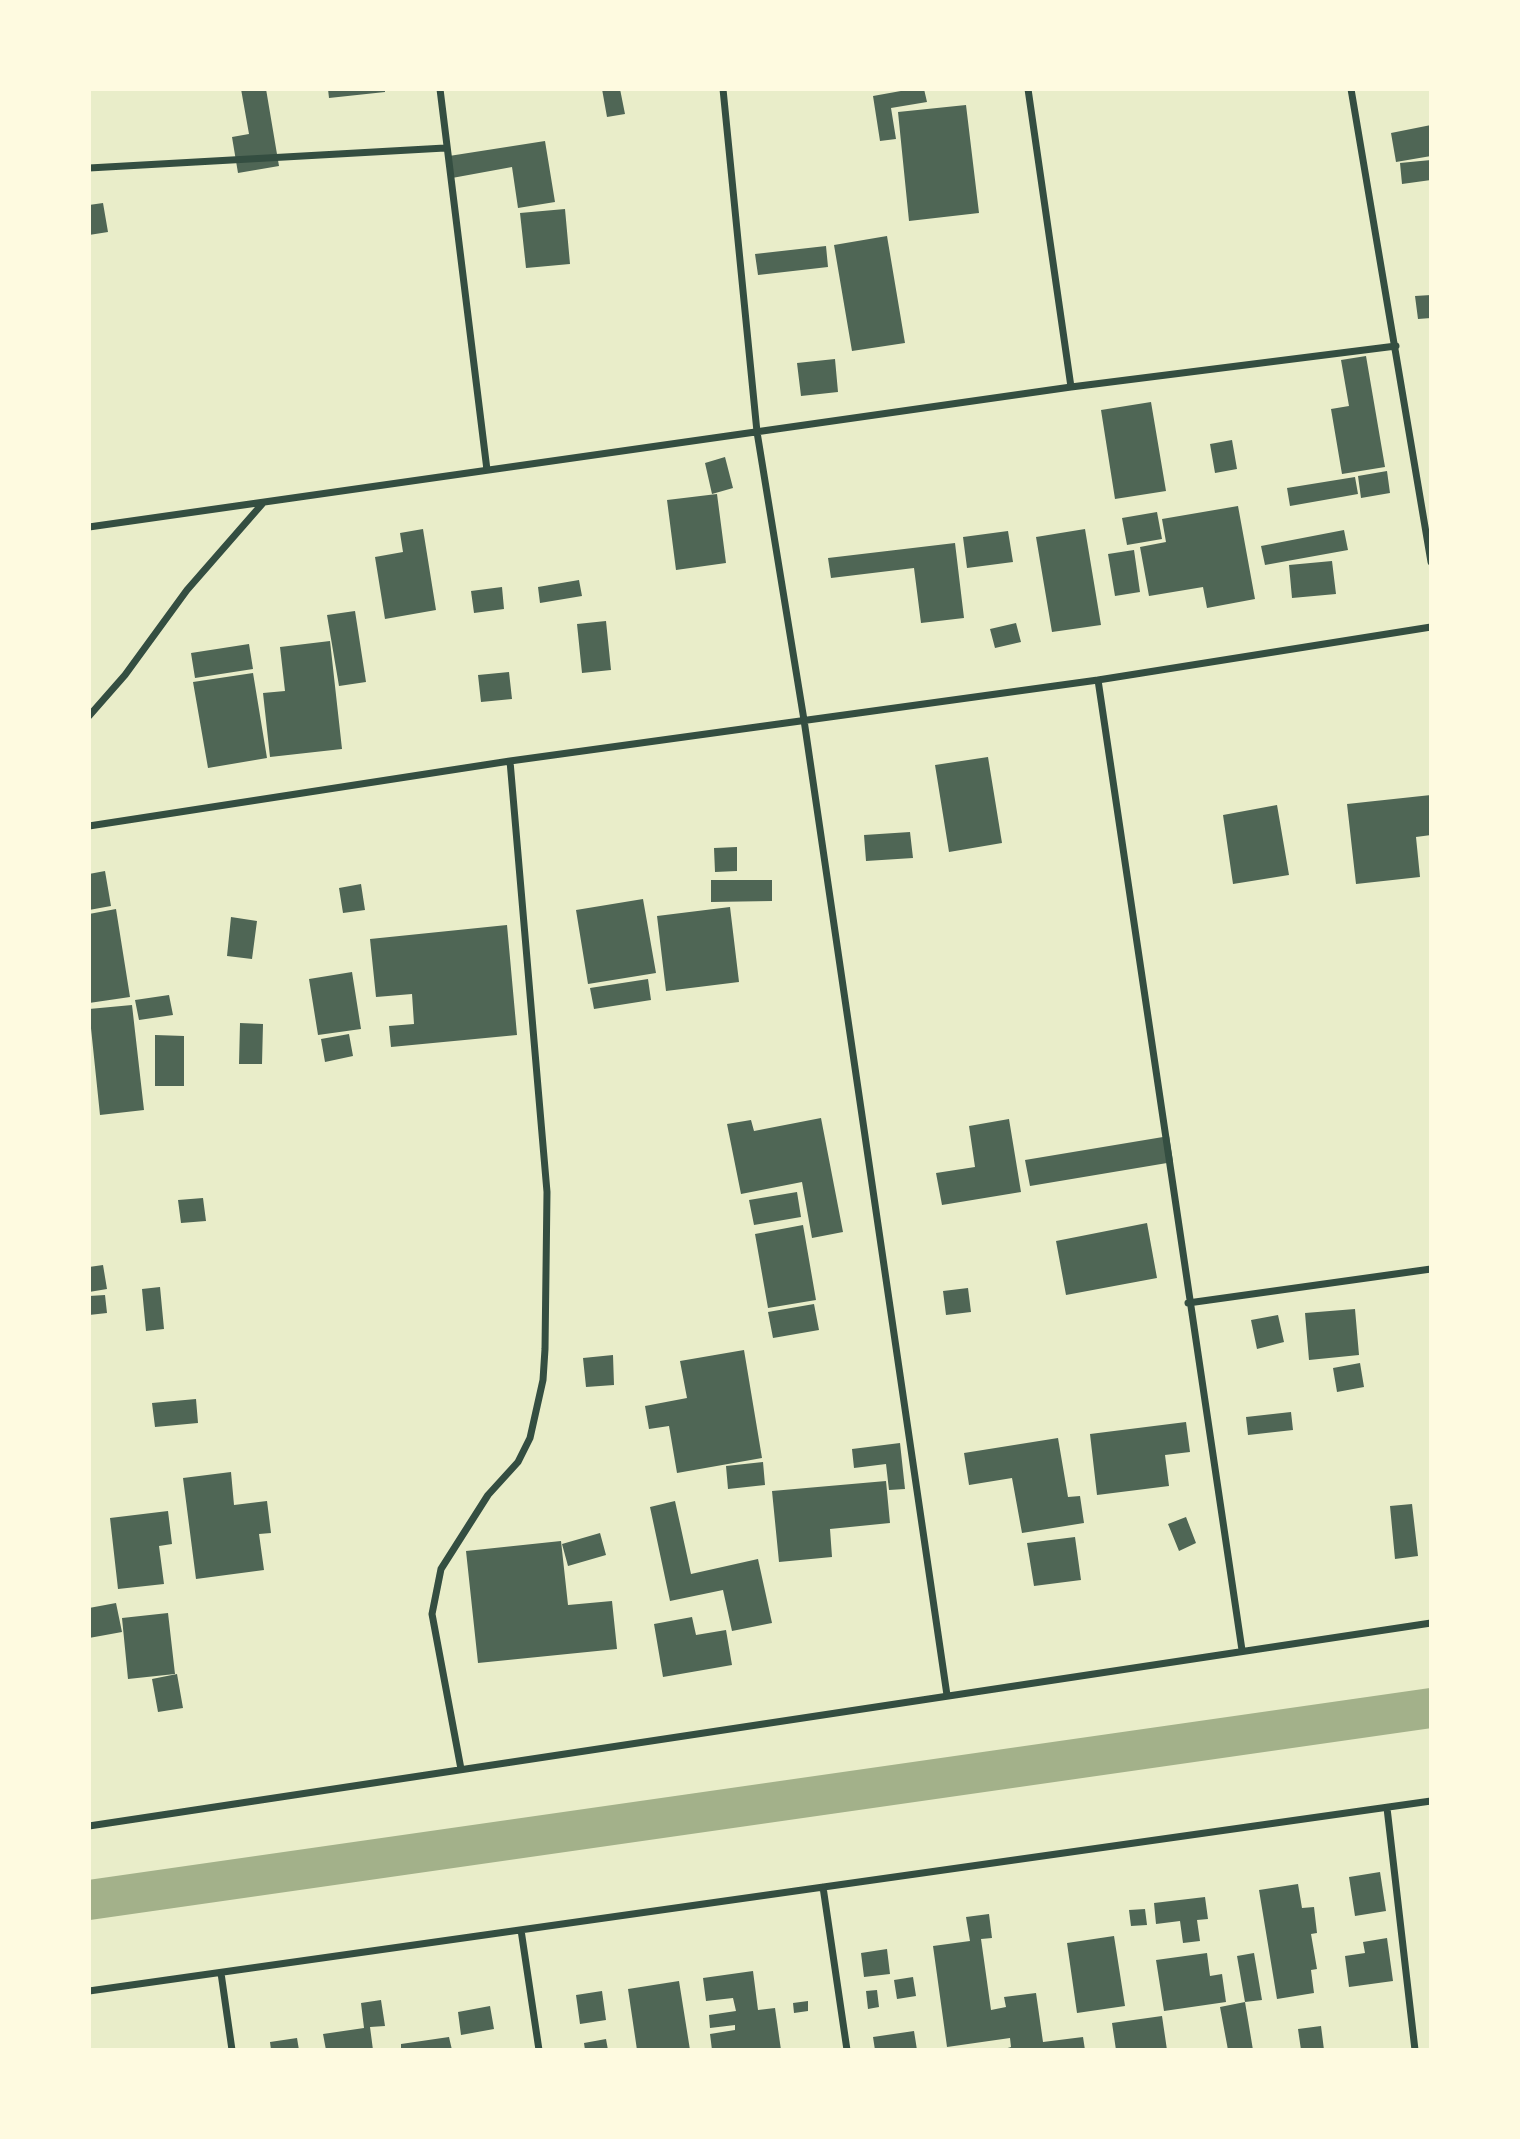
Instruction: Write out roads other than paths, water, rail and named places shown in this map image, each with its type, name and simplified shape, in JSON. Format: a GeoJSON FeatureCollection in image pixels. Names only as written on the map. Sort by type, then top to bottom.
{"type":"FeatureCollection","features":[{"type":"Feature","properties":{"kind":"street"},"geometry":{"type":"LineString","coordinates":[[440,89],[445,148],[487,470]]}},
{"type":"Feature","properties":{"kind":"street"},"geometry":{"type":"LineString","coordinates":[[723,89],[757,432],[804,720],[947,1695]]}},
{"type":"Feature","properties":{"kind":"street"},"geometry":{"type":"LineString","coordinates":[[1028,89],[1071,387]]}},
{"type":"Feature","properties":{"kind":"street"},"geometry":{"type":"LineString","coordinates":[[1351,89],[1431,562]]}},
{"type":"Feature","properties":{"kind":"street"},"geometry":{"type":"LineString","coordinates":[[89,168],[445,148]]}},
{"type":"Feature","properties":{"kind":"street"},"geometry":{"type":"LineString","coordinates":[[89,527],[1071,387],[1395,346]]}},
{"type":"Feature","properties":{"kind":"street"},"geometry":{"type":"LineString","coordinates":[[89,716],[125,675],[187,590],[263,502]]}},
{"type":"Feature","properties":{"kind":"street"},"geometry":{"type":"LineString","coordinates":[[89,826],[510,761],[1098,680],[1431,627]]}},
{"type":"Feature","properties":{"kind":"street"},"geometry":{"type":"LineString","coordinates":[[1098,680],[1188,1303],[1242,1650]]}},
{"type":"Feature","properties":{"kind":"street"},"geometry":{"type":"LineString","coordinates":[[461,1769],[432,1614],[441,1569],[488,1495],[518,1462],[530,1438],[543,1380],[545,1349],[547,1192],[510,761]]}},
{"type":"Feature","properties":{"kind":"street"},"geometry":{"type":"LineString","coordinates":[[1188,1303],[1431,1269]]}},
{"type":"Feature","properties":{"kind":"street"},"geometry":{"type":"LineString","coordinates":[[89,1826],[1431,1623]]}},
{"type":"Feature","properties":{"kind":"street"},"geometry":{"type":"LineString","coordinates":[[89,1991],[1431,1801]]}},
{"type":"Feature","properties":{"kind":"street"},"geometry":{"type":"LineString","coordinates":[[1387,1808],[1415,2050]]}},
{"type":"Feature","properties":{"kind":"street"},"geometry":{"type":"LineString","coordinates":[[823,1887],[847,2050]]}},
{"type":"Feature","properties":{"kind":"street"},"geometry":{"type":"LineString","coordinates":[[521,1930],[539,2050]]}},
{"type":"Feature","properties":{"kind":"street"},"geometry":{"type":"LineString","coordinates":[[221,1973],[232,2050]]}},
{"type":"Feature","properties":{"kind":"waterway"},"geometry":{"type":"LineString","coordinates":[[89,1900],[1431,1708]]}}]}
